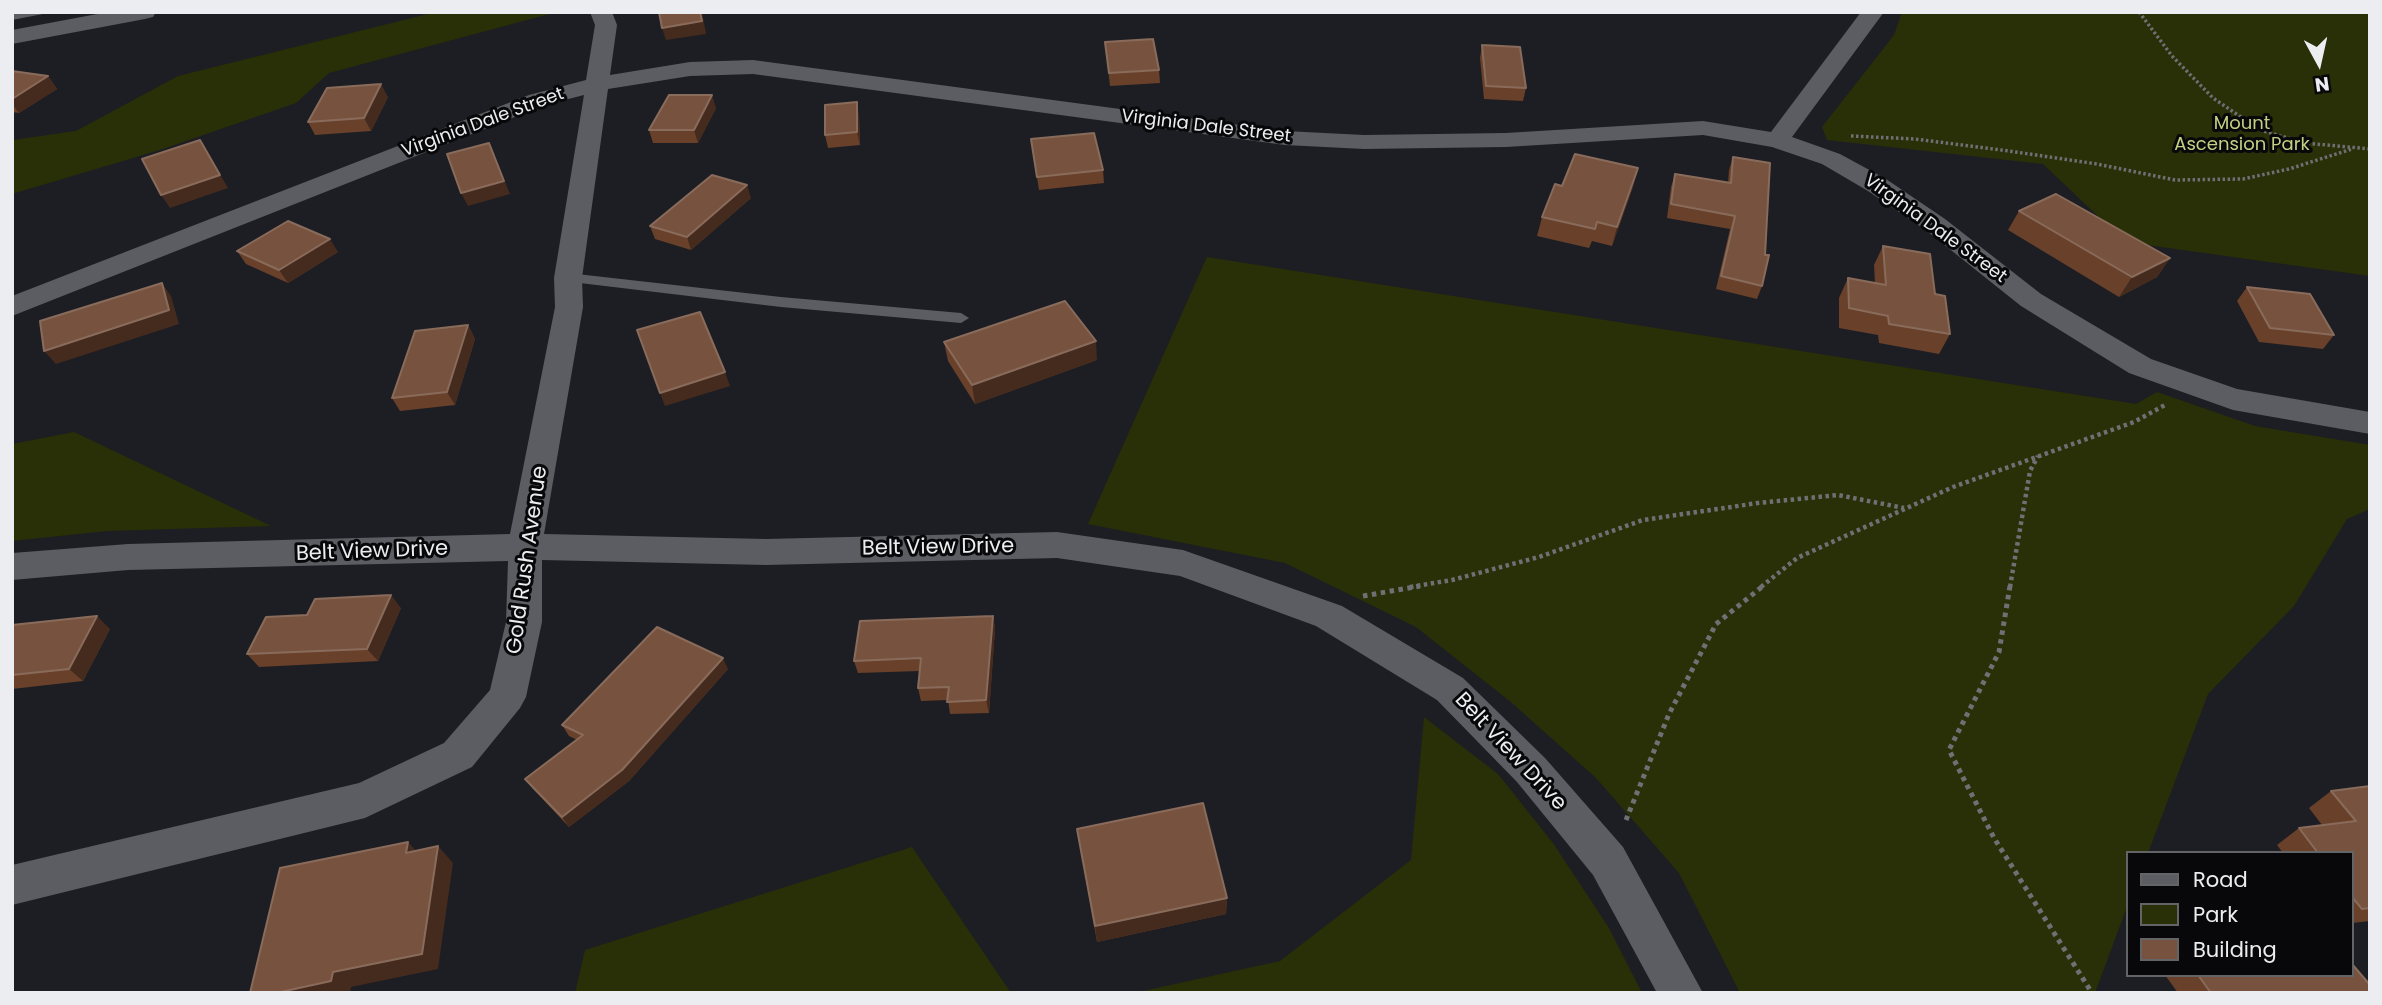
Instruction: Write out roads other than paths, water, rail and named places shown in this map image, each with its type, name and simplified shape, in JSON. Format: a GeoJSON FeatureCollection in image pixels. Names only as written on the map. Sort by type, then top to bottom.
{"type":"FeatureCollection","features":[{"type":"Feature","properties":{"kind":"street"},"geometry":{"type":"LineString","coordinates":[[12,37],[145,12]]}},
{"type":"Feature","properties":{"kind":"street","name":"Gold Rush Avenue"},"geometry":{"type":"LineString","coordinates":[[12,885],[365,800],[458,755],[507,697],[524,622],[526,547],[569,307],[568,278],[606,25],[601,12]]}},
{"type":"Feature","properties":{"kind":"street"},"geometry":{"type":"LineString","coordinates":[[1777,140],[1873,12]]}},
{"type":"Feature","properties":{"kind":"street","name":"Virginia Dale Street"},"geometry":{"type":"LineString","coordinates":[[12,307],[524,104],[597,84],[690,69],[753,67],[1285,138],[1364,142],[1506,141],[1703,128],[1777,140],[1831,159],[1877,185],[1936,226],[2031,299],[2140,366],[2234,399],[2370,423]]}},
{"type":"Feature","properties":{"kind":"street","name":"Belt View Drive"},"geometry":{"type":"LineString","coordinates":[[12,567],[128,557],[334,554],[526,547],[765,552],[1057,545],[1183,563],[1329,616],[1450,689],[1531,770],[1608,861],[1681,993]]}},
{"type":"Feature","properties":{"kind":"lane"},"geometry":{"type":"LineString","coordinates":[[12,17],[39,12]]}},
{"type":"Feature","properties":{"kind":"lane"},"geometry":{"type":"LineString","coordinates":[[568,278],[781,302],[961,318]]}},
{"type":"Feature","properties":{"kind":"park label","name":"Mount Ascension Park"},"geometry":{"type":"Point","coordinates":[2242,134]}}]}
